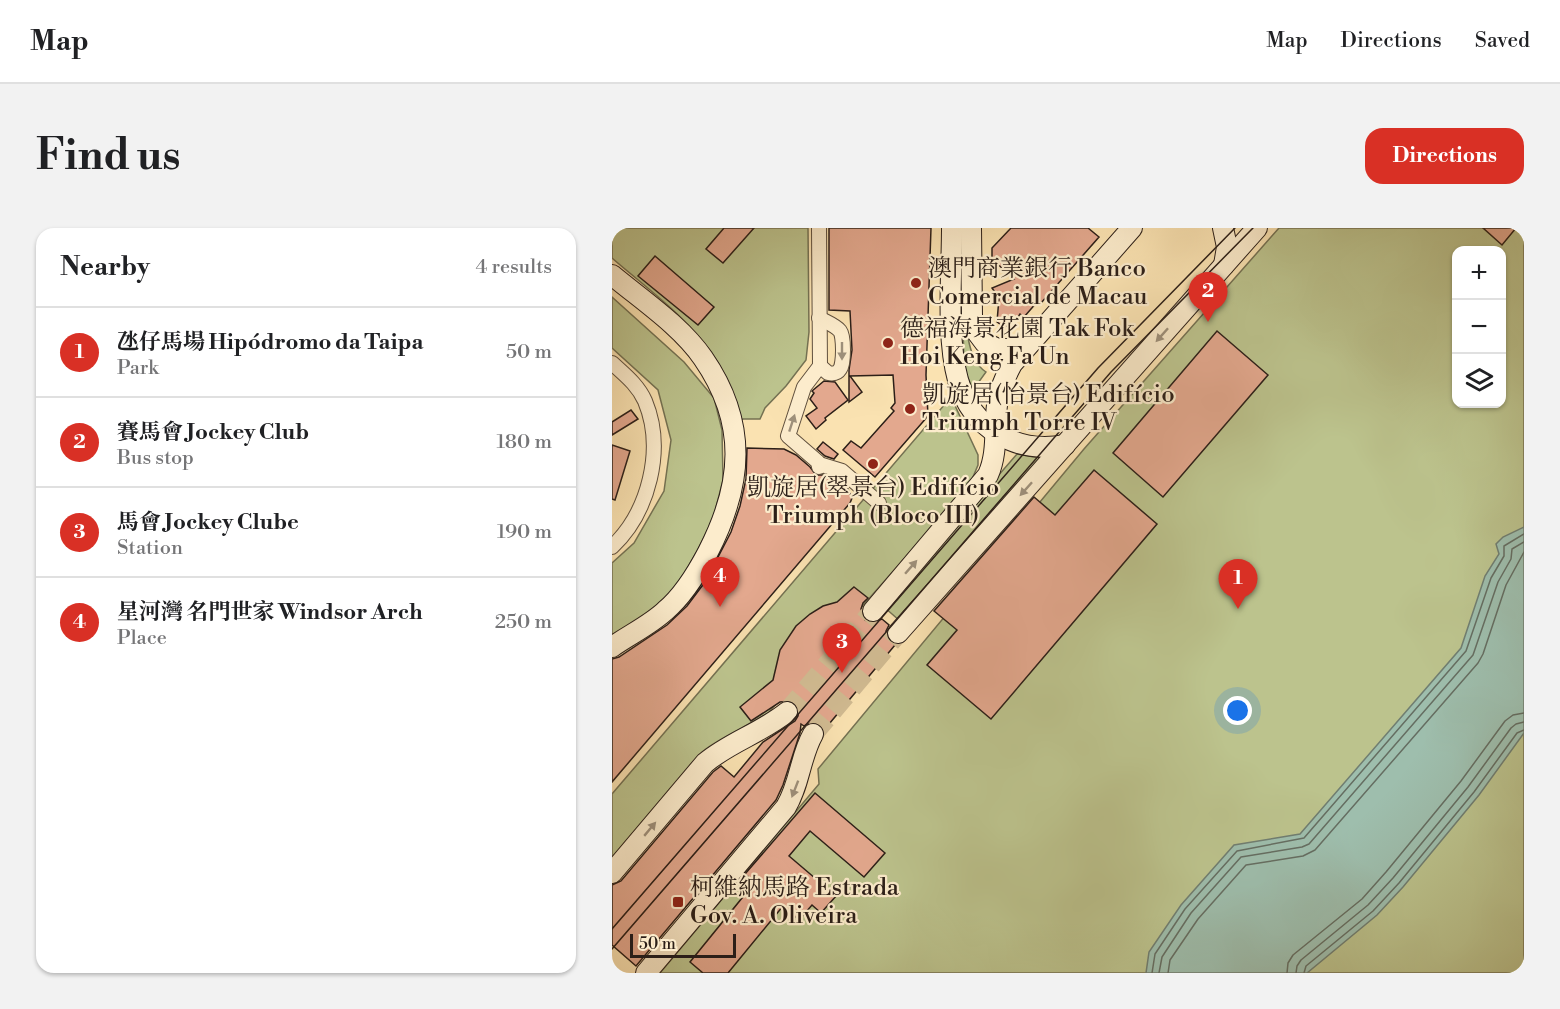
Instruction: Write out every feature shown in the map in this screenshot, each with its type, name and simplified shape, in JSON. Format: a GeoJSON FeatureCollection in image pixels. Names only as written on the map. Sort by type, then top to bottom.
{"type":"FeatureCollection","features":[{"type":"Feature","properties":{"kind":"main road"},"geometry":{"type":"LineString","coordinates":[[952,228],[952,339],[955,366],[968,404],[985,426],[1013,442],[1042,448],[1065,445]]}},
{"type":"Feature","properties":{"kind":"main road"},"geometry":{"type":"LineString","coordinates":[[971,228],[972,316],[977,333],[987,344],[1004,350],[1022,347],[1034,338]]}},
{"type":"Feature","properties":{"kind":"main road"},"geometry":{"type":"LineString","coordinates":[[873,612],[982,484],[993,461],[997,407],[1005,378],[1017,358],[1132,228]]}},
{"type":"Feature","properties":{"kind":"main road"},"geometry":{"type":"LineString","coordinates":[[1223,228],[1227,247],[1224,265]]}},
{"type":"Feature","properties":{"kind":"main road"},"geometry":{"type":"LineString","coordinates":[[898,633],[1257,228]]}},
{"type":"Feature","properties":{"kind":"main road"},"geometry":{"type":"LineString","coordinates":[[612,275],[689,340],[704,358],[728,401],[736,443],[735,468],[729,502],[716,536],[695,577],[665,611],[612,647]]}},
{"type":"Feature","properties":{"kind":"main road"},"geometry":{"type":"LineString","coordinates":[[612,873],[705,763],[720,751],[772,723],[787,712]]}},
{"type":"Feature","properties":{"kind":"main road"},"geometry":{"type":"LineString","coordinates":[[646,973],[786,807],[798,784],[803,756],[813,734]]}},
{"type":"Feature","properties":{"kind":"street"},"geometry":{"type":"LineString","coordinates":[[819,228],[819,318],[820,366],[824,372],[830,374],[840,370],[842,337],[838,329],[819,318]]}},
{"type":"Feature","properties":{"kind":"street"},"geometry":{"type":"LineString","coordinates":[[612,363],[634,383],[644,400],[650,416],[653,455],[646,492],[638,512],[612,547]]}},
{"type":"Feature","properties":{"kind":"street"},"geometry":{"type":"LineString","coordinates":[[820,366],[804,387],[788,436],[819,466],[842,471],[879,503]]}},
{"type":"Feature","properties":{"kind":"green space"},"geometry":{"type":"Polygon","coordinates":[[[612,228],[808,228],[809,332],[806,360],[765,408],[760,419],[739,421],[733,394],[722,370],[708,349],[673,310],[612,258],[612,228]]]}},
{"type":"Feature","properties":{"kind":"green space"},"geometry":{"type":"Polygon","coordinates":[[[961,228],[968,228],[968,338],[976,361],[986,372],[973,390],[964,368],[961,228]]]}},
{"type":"Feature","properties":{"kind":"green space"},"geometry":{"type":"Polygon","coordinates":[[[1279,228],[1524,228],[1524,973],[660,973],[819,784],[818,769],[1084,449],[1279,228]]]}},
{"type":"Feature","properties":{"kind":"green space"},"geometry":{"type":"Polygon","coordinates":[[[612,297],[684,362],[714,398],[722,430],[723,480],[713,519],[677,586],[652,610],[612,637],[612,563],[634,543],[664,491],[671,440],[658,390],[612,348],[612,297]]]}},
{"type":"Feature","properties":{"kind":"green space"},"geometry":{"type":"Polygon","coordinates":[[[951,397],[978,455],[978,465],[970,484],[769,712],[702,752],[612,860],[612,794],[951,397]]]}},
{"type":"Feature","properties":{"kind":"green space"},"geometry":{"type":"Polygon","coordinates":[[[1017,454],[1042,458],[900,621],[884,607],[1017,454]]]}},
{"type":"Feature","properties":{"kind":"water"},"geometry":{"type":"Polygon","coordinates":[[[1524,527],[1524,733],[1479,795],[1403,887],[1377,915],[1307,973],[1146,973],[1149,952],[1181,905],[1234,845],[1300,834],[1461,648],[1485,576],[1499,554],[1496,544],[1503,537],[1524,527]]]}},
{"type":"Feature","properties":{"kind":"building"},"geometry":{"type":"Polygon","coordinates":[[[724,228],[754,228],[723,263],[706,249],[724,228]]]}},
{"type":"Feature","properties":{"kind":"building"},"geometry":{"type":"Polygon","coordinates":[[[829,228],[931,228],[926,375],[928,416],[875,477],[843,450],[851,441],[861,448],[894,411],[891,408],[895,403],[893,375],[850,376],[862,392],[849,402],[849,370],[852,350],[850,311],[829,310],[829,228]]]}},
{"type":"Feature","properties":{"kind":"building"},"geometry":{"type":"Polygon","coordinates":[[[1011,228],[1088,228],[1099,237],[1041,303],[1038,301],[1024,317],[1020,314],[1013,324],[1004,327],[997,322],[999,298],[992,288],[1014,279],[992,259],[992,248],[1011,228]]]}},
{"type":"Feature","properties":{"kind":"building"},"geometry":{"type":"Polygon","coordinates":[[[1483,228],[1516,228],[1502,245],[1483,228]]]}},
{"type":"Feature","properties":{"kind":"building"},"geometry":{"type":"Polygon","coordinates":[[[655,256],[714,307],[698,325],[638,276],[655,256]]]}},
{"type":"Feature","properties":{"kind":"building"},"geometry":{"type":"Polygon","coordinates":[[[1217,331],[1268,375],[1163,497],[1113,453],[1217,331]]]}},
{"type":"Feature","properties":{"kind":"building"},"geometry":{"type":"Polygon","coordinates":[[[824,381],[835,382],[848,400],[825,418],[826,420],[816,429],[806,416],[817,408],[810,399],[814,393],[812,391],[824,381]]]}},
{"type":"Feature","properties":{"kind":"building"},"geometry":{"type":"Polygon","coordinates":[[[631,410],[638,419],[612,435],[612,422],[631,410]]]}},
{"type":"Feature","properties":{"kind":"building"},"geometry":{"type":"Polygon","coordinates":[[[823,442],[838,454],[834,459],[825,456],[817,449],[823,442]]]}},
{"type":"Feature","properties":{"kind":"building"},"geometry":{"type":"Polygon","coordinates":[[[612,445],[630,451],[615,500],[612,499],[612,445]]]}},
{"type":"Feature","properties":{"kind":"building"},"geometry":{"type":"Polygon","coordinates":[[[747,448],[784,449],[796,455],[816,475],[832,477],[848,489],[852,498],[850,503],[612,782],[612,659],[619,657],[667,625],[687,606],[705,582],[731,532],[740,506],[746,479],[747,448]]]}},
{"type":"Feature","properties":{"kind":"building"},"geometry":{"type":"Polygon","coordinates":[[[1094,470],[1157,524],[991,719],[927,665],[957,630],[934,611],[1034,497],[1055,515],[1094,470]]]}},
{"type":"Feature","properties":{"kind":"building"},"geometry":{"type":"Polygon","coordinates":[[[854,587],[868,598],[861,609],[865,620],[871,623],[882,619],[889,625],[886,631],[887,637],[895,645],[824,730],[818,723],[812,722],[804,726],[801,724],[783,785],[776,800],[636,966],[612,945],[612,885],[621,881],[713,772],[721,766],[734,777],[763,742],[795,721],[799,710],[791,701],[780,702],[751,721],[740,707],[773,680],[780,650],[796,626],[823,606],[837,602],[854,587]]]}},
{"type":"Feature","properties":{"kind":"building"},"geometry":{"type":"Polygon","coordinates":[[[815,793],[885,853],[864,877],[810,831],[789,856],[836,896],[821,913],[812,905],[799,920],[783,906],[728,973],[703,973],[690,962],[755,882],[745,874],[815,793]]]}},
{"type":"Feature","properties":{"kind":"tunnel"},"geometry":{"type":"LineString","coordinates":[[787,712],[873,611]]}},
{"type":"Feature","properties":{"kind":"tunnel"},"geometry":{"type":"LineString","coordinates":[[813,734],[898,633]]}},
{"type":"Feature","properties":{"kind":"tram line"},"geometry":{"type":"LineString","coordinates":[[612,929],[1098,368],[1235,228]]}},
{"type":"Feature","properties":{"kind":"tram line"},"geometry":{"type":"LineString","coordinates":[[612,949],[1111,372],[1253,228]]}},
{"type":"Feature","properties":{"kind":"place","name":"澳門商業銀行 Banco Comercial de Macau"},"geometry":{"type":"Point","coordinates":[916,283]}},
{"type":"Feature","properties":{"kind":"place","name":"賽馬會 Jockey Club"},"geometry":{"type":"Point","coordinates":[1208,322]}},
{"type":"Feature","properties":{"kind":"place","name":"德福海景花園 Tak Fok Hoi Keng Fa Un"},"geometry":{"type":"Point","coordinates":[888,343]}},
{"type":"Feature","properties":{"kind":"place","name":"凱旋居(怡景台) Edifício Triumph Torre IV"},"geometry":{"type":"Point","coordinates":[910,409]}},
{"type":"Feature","properties":{"kind":"place","name":"凱旋居(翠景台) Edifício Triumph (Bloco III)"},"geometry":{"type":"Point","coordinates":[873,464]}},
{"type":"Feature","properties":{"kind":"place","name":"星河灣 名門世家 Windsor Arch"},"geometry":{"type":"Point","coordinates":[720,607]}},
{"type":"Feature","properties":{"kind":"place","name":"氹仔馬場 Hipódromo da Taipa"},"geometry":{"type":"Point","coordinates":[1238,609]}},
{"type":"Feature","properties":{"kind":"place","name":"馬會 Jockey Clube"},"geometry":{"type":"Point","coordinates":[842,673]}},
{"type":"Feature","properties":{"kind":"place","name":"柯維納馬路 Estrada Gov. A. Oliveira"},"geometry":{"type":"Point","coordinates":[678,902]}}]}
